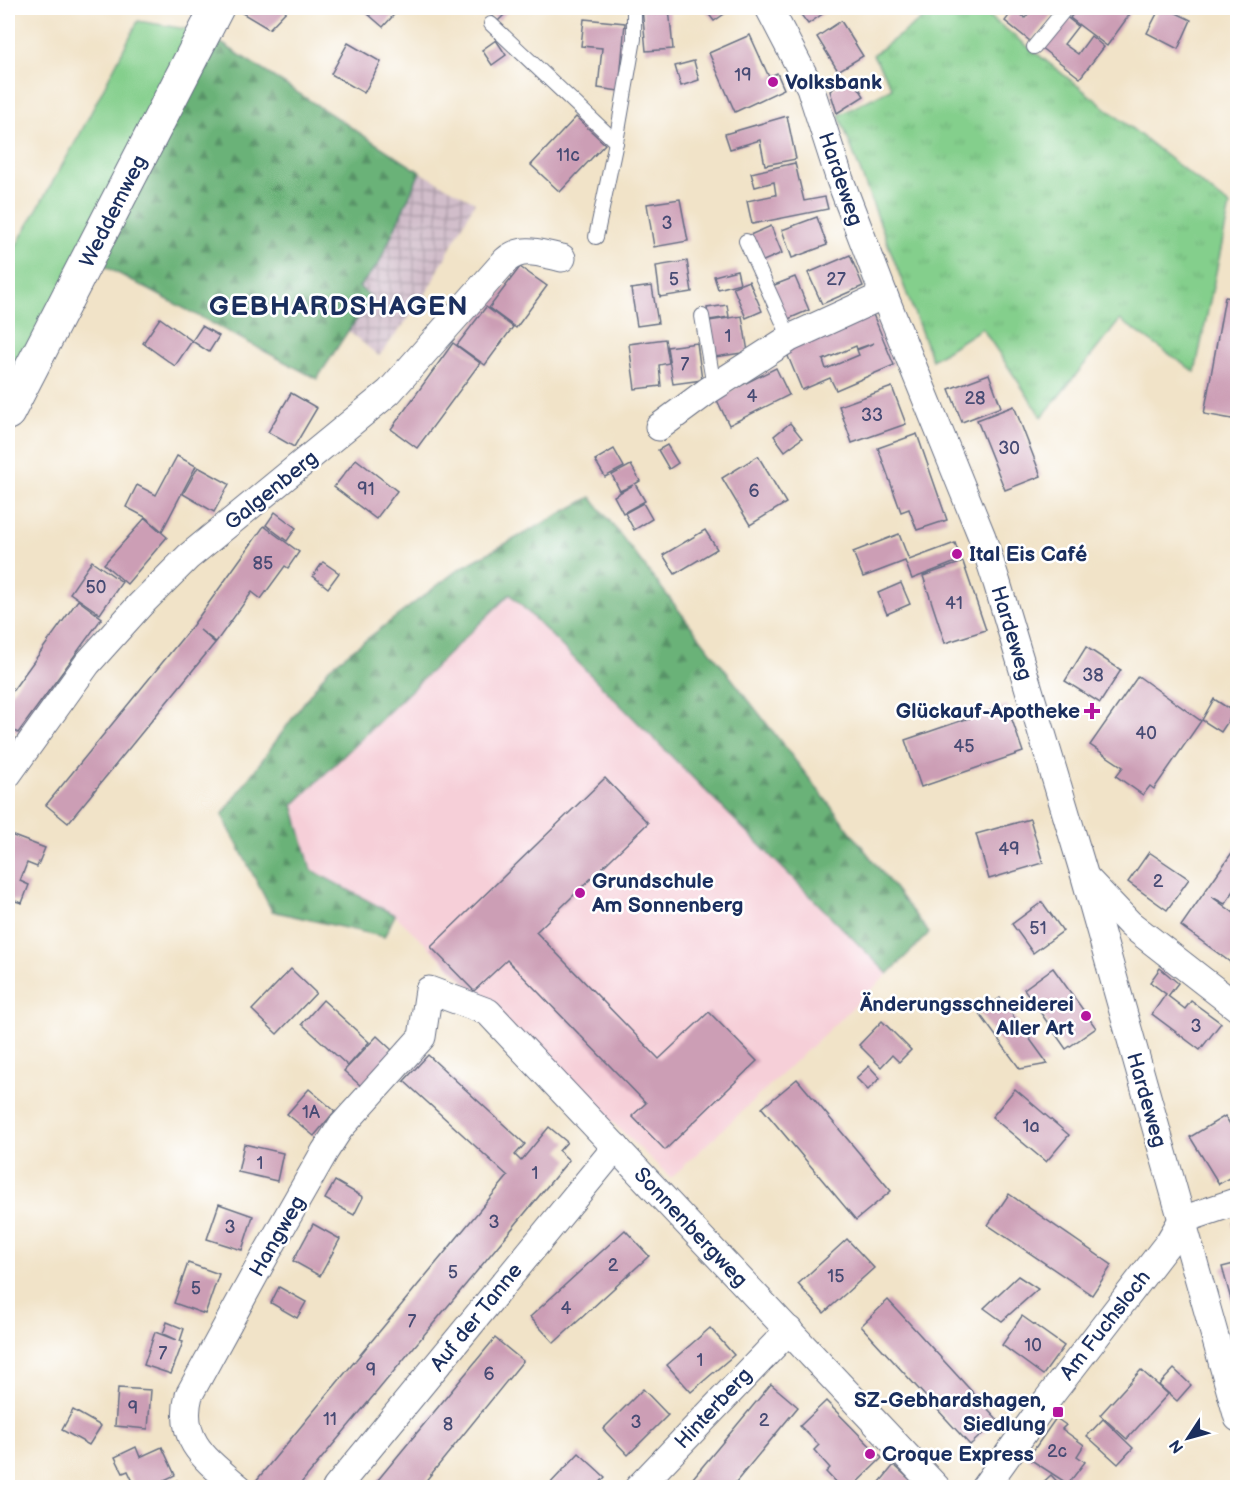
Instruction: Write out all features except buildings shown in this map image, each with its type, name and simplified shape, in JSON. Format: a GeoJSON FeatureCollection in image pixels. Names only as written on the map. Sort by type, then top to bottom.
{"type":"FeatureCollection","features":[{"type":"Feature","properties":{"kind":"main road","name":"Weddemweg"},"geometry":{"type":"LineString","coordinates":[[8,413],[216,8]]}},
{"type":"Feature","properties":{"kind":"street","name":"Hardeweg"},"geometry":{"type":"LineString","coordinates":[[769,8],[810,87],[840,180],[982,537],[1085,877],[1238,1418]]}},
{"type":"Feature","properties":{"kind":"street","name":"Galgenberg"},"geometry":{"type":"LineString","coordinates":[[8,774],[87,664],[140,605],[188,557],[389,392],[506,260],[515,252],[530,251],[562,258]]}},
{"type":"Feature","properties":{"kind":"street"},"geometry":{"type":"LineString","coordinates":[[659,427],[714,387],[790,338],[884,295]]}},
{"type":"Feature","properties":{"kind":"street"},"geometry":{"type":"LineString","coordinates":[[1085,877],[1130,924],[1238,1008]]}},
{"type":"Feature","properties":{"kind":"street","name":"Sonnenbergweg"},"geometry":{"type":"LineString","coordinates":[[429,990],[488,1012],[937,1488]]}},
{"type":"Feature","properties":{"kind":"street","name":"Hangweg"},"geometry":{"type":"LineString","coordinates":[[239,1488],[196,1448],[186,1420],[189,1395],[325,1151],[340,1128],[422,1037],[429,990]]}},
{"type":"Feature","properties":{"kind":"street","name":"Auf der Tanne"},"geometry":{"type":"LineString","coordinates":[[336,1488],[616,1147]]}},
{"type":"Feature","properties":{"kind":"street"},"geometry":{"type":"LineString","coordinates":[[1182,1220],[1238,1201]]}},
{"type":"Feature","properties":{"kind":"street","name":"Am Fuchsloch"},"geometry":{"type":"LineString","coordinates":[[984,1488],[1047,1400],[1169,1242],[1182,1220]]}},
{"type":"Feature","properties":{"kind":"street","name":"Hinterberg"},"geometry":{"type":"LineString","coordinates":[[638,1488],[789,1330]]}},
{"type":"Feature","properties":{"kind":"lane"},"geometry":{"type":"LineString","coordinates":[[596,237],[634,39],[634,8]]}},
{"type":"Feature","properties":{"kind":"lane"},"geometry":{"type":"LineString","coordinates":[[1034,47],[1066,8]]}},
{"type":"Feature","properties":{"kind":"lane"},"geometry":{"type":"LineString","coordinates":[[491,24],[616,142]]}},
{"type":"Feature","properties":{"kind":"lane"},"geometry":{"type":"LineString","coordinates":[[746,241],[790,338]]}},
{"type":"Feature","properties":{"kind":"lane"},"geometry":{"type":"LineString","coordinates":[[702,316],[714,387]]}},
{"type":"Feature","properties":{"kind":"shaded area"},"geometry":{"type":"Polygon","coordinates":[[[420,172],[475,202],[422,301],[379,356],[348,331],[373,299],[359,288],[379,263],[420,172]]]}},
{"type":"Feature","properties":{"kind":"shaded area","name":"Grundschule Am Sonnenberg"},"geometry":{"type":"Polygon","coordinates":[[[510,593],[888,974],[671,1178],[395,915],[311,870],[293,805],[510,593]]]}},
{"type":"Feature","properties":{"kind":"green space"},"geometry":{"type":"Polygon","coordinates":[[[937,8],[979,8],[1230,206],[1195,372],[1120,320],[1042,417],[982,328],[932,360],[839,115],[892,88],[873,55],[937,8]]]}},
{"type":"Feature","properties":{"kind":"green space"},"geometry":{"type":"Polygon","coordinates":[[[138,21],[204,32],[8,392],[8,260],[80,134],[138,21]]]}},
{"type":"Feature","properties":{"kind":"green space"},"geometry":{"type":"Polygon","coordinates":[[[204,32],[420,172],[379,263],[359,287],[373,299],[348,331],[317,379],[89,258],[204,32]]]}},
{"type":"Feature","properties":{"kind":"green space"},"geometry":{"type":"Polygon","coordinates":[[[591,497],[929,933],[888,974],[510,594],[293,805],[311,870],[395,915],[384,937],[272,911],[222,815],[329,668],[459,569],[591,497]]]}},
{"type":"Feature","properties":{"kind":"place","name":"Volksbank"},"geometry":{"type":"Point","coordinates":[773,82]}},
{"type":"Feature","properties":{"kind":"place","name":"Ital Eis Café"},"geometry":{"type":"Point","coordinates":[957,554]}},
{"type":"Feature","properties":{"kind":"place","name":"Glückauf-Apotheke"},"geometry":{"type":"Point","coordinates":[1092,711]}},
{"type":"Feature","properties":{"kind":"place","name":"Grundschule Am Sonnenberg"},"geometry":{"type":"Point","coordinates":[580,893]}},
{"type":"Feature","properties":{"kind":"place","name":"Änderungsschneiderei Aller Art"},"geometry":{"type":"Point","coordinates":[1086,1016]}},
{"type":"Feature","properties":{"kind":"place","name":"SZ-Gebhardshagen, Siedlung"},"geometry":{"type":"Point","coordinates":[1058,1412]}},
{"type":"Feature","properties":{"kind":"place","name":"Croque Express"},"geometry":{"type":"Point","coordinates":[870,1454]}},
{"type":"Feature","properties":{"kind":"district","name":"GEBHARDSHAGEN"},"geometry":{"type":"Point","coordinates":[339,306]}}]}
